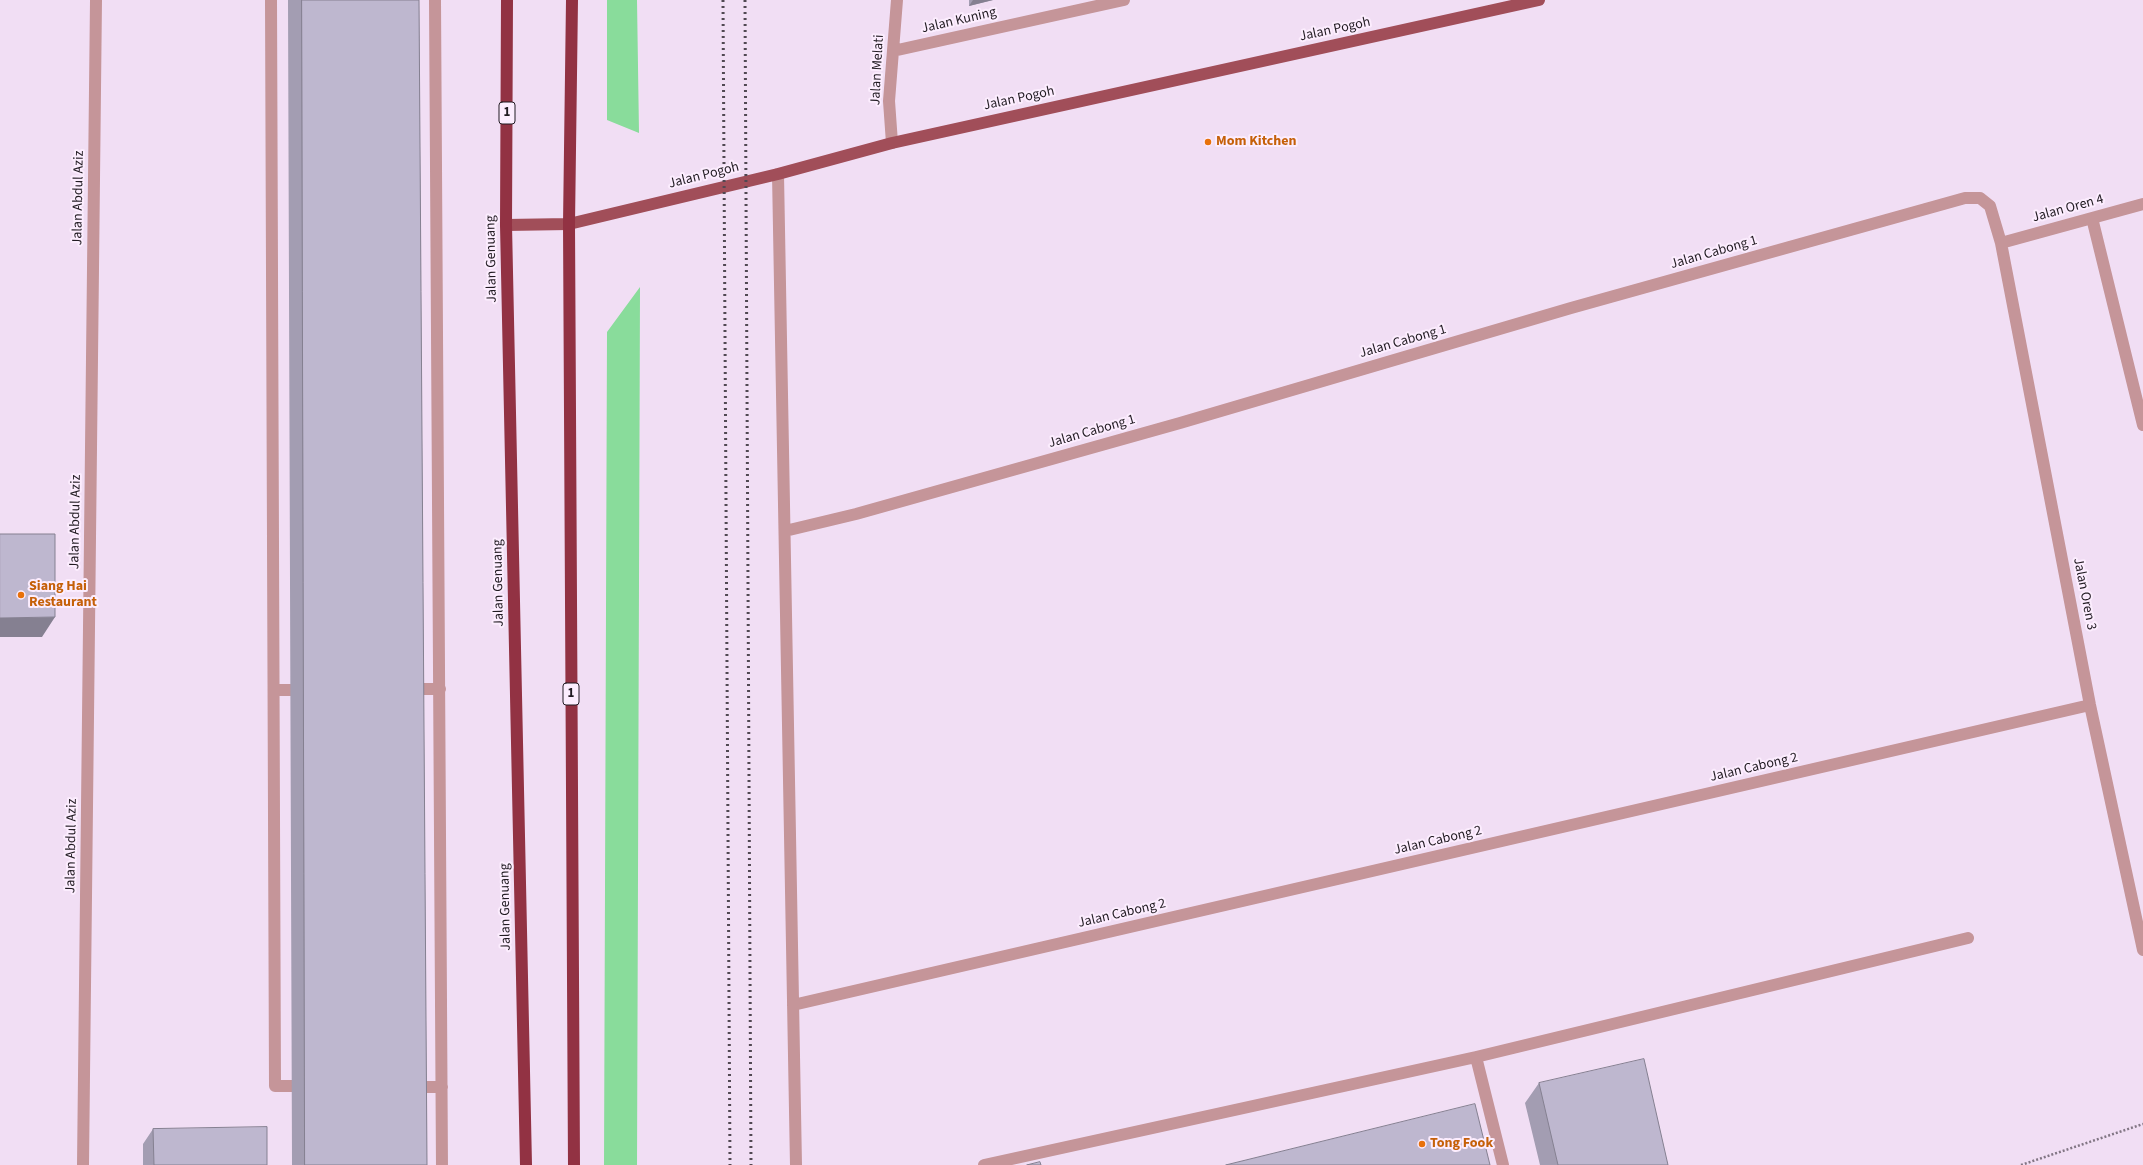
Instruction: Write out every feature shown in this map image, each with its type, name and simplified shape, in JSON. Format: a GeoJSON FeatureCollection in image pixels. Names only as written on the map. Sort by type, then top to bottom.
{"type":"FeatureCollection","features":[{"type":"Feature","properties":{"kind":"highway","name":"Jalan Genuang"},"geometry":{"type":"LineString","coordinates":[[507,0],[506,226],[526,1165]]}},
{"type":"Feature","properties":{"kind":"highway","name":"1"},"geometry":{"type":"LineString","coordinates":[[572,0],[569,224],[574,1165]]}},
{"type":"Feature","properties":{"kind":"main road","name":"Jalan Pogoh"},"geometry":{"type":"LineString","coordinates":[[506,226],[569,224],[778,174],[892,142],[1539,0]]}},
{"type":"Feature","properties":{"kind":"street","name":"Jalan Abdul Aziz"},"geometry":{"type":"LineString","coordinates":[[83,1165],[96,0]]}},
{"type":"Feature","properties":{"kind":"street"},"geometry":{"type":"LineString","coordinates":[[271,0],[275,1086],[314,1086]]}},
{"type":"Feature","properties":{"kind":"street"},"geometry":{"type":"LineString","coordinates":[[435,0],[442,1165]]}},
{"type":"Feature","properties":{"kind":"street","name":"Jalan Melati"},"geometry":{"type":"LineString","coordinates":[[892,142],[889,101],[897,0]]}},
{"type":"Feature","properties":{"kind":"street","name":"Jalan Kuning"},"geometry":{"type":"LineString","coordinates":[[894,51],[1124,0]]}},
{"type":"Feature","properties":{"kind":"street"},"geometry":{"type":"LineString","coordinates":[[778,174],[796,1165]]}},
{"type":"Feature","properties":{"kind":"street","name":"Jalan Cabong 1"},"geometry":{"type":"LineString","coordinates":[[784,531],[856,514],[1180,423],[1571,308],[1965,198],[1980,198],[1990,206],[2001,243]]}},
{"type":"Feature","properties":{"kind":"street","name":"Jalan Oren 4"},"geometry":{"type":"LineString","coordinates":[[2001,243],[2143,204]]}},
{"type":"Feature","properties":{"kind":"street"},"geometry":{"type":"LineString","coordinates":[[2092,218],[2143,425]]}},
{"type":"Feature","properties":{"kind":"street","name":"Jalan Oren 3"},"geometry":{"type":"LineString","coordinates":[[2001,243],[2090,705],[2143,950]]}},
{"type":"Feature","properties":{"kind":"street"},"geometry":{"type":"LineString","coordinates":[[392,689],[440,689]]}},
{"type":"Feature","properties":{"kind":"street"},"geometry":{"type":"LineString","coordinates":[[274,690],[321,690]]}},
{"type":"Feature","properties":{"kind":"street","name":"Jalan Cabong 2"},"geometry":{"type":"LineString","coordinates":[[793,1005],[2090,705]]}},
{"type":"Feature","properties":{"kind":"street"},"geometry":{"type":"LineString","coordinates":[[984,1165],[1476,1057],[1968,938]]}},
{"type":"Feature","properties":{"kind":"street"},"geometry":{"type":"LineString","coordinates":[[1476,1057],[1503,1165]]}},
{"type":"Feature","properties":{"kind":"street"},"geometry":{"type":"LineString","coordinates":[[402,1087],[442,1087]]}},
{"type":"Feature","properties":{"kind":"path"},"geometry":{"type":"LineString","coordinates":[[2021,1165],[2143,1124]]}},
{"type":"Feature","properties":{"kind":"green space"},"geometry":{"type":"Polygon","coordinates":[[[607,0],[637,0],[639,133],[607,120],[607,0]]]}},
{"type":"Feature","properties":{"kind":"green space"},"geometry":{"type":"Polygon","coordinates":[[[640,287],[637,1165],[604,1165],[607,332],[640,287]]]}},
{"type":"Feature","properties":{"kind":"building"},"geometry":{"type":"Polygon","coordinates":[[[302,0],[419,0],[427,1165],[305,1165],[302,0]]]}},
{"type":"Feature","properties":{"kind":"building"},"geometry":{"type":"Polygon","coordinates":[[[0,534],[55,534],[55,617],[0,618],[0,534]]]}},
{"type":"Feature","properties":{"kind":"building"},"geometry":{"type":"Polygon","coordinates":[[[1644,1059],[1668,1165],[1558,1165],[1539,1083],[1644,1059]]]}},
{"type":"Feature","properties":{"kind":"building"},"geometry":{"type":"Polygon","coordinates":[[[1475,1104],[1490,1165],[1226,1165],[1475,1104]]]}},
{"type":"Feature","properties":{"kind":"building"},"geometry":{"type":"Polygon","coordinates":[[[267,1127],[267,1165],[154,1165],[153,1129],[267,1127]]]}},
{"type":"Feature","properties":{"kind":"building"},"geometry":{"type":"Polygon","coordinates":[[[1040,1162],[1041,1165],[1027,1165],[1040,1162]]]}},
{"type":"Feature","properties":{"kind":"railway"},"geometry":{"type":"LineString","coordinates":[[723,0],[730,1165]]}},
{"type":"Feature","properties":{"kind":"railway"},"geometry":{"type":"LineString","coordinates":[[745,0],[751,1165]]}},
{"type":"Feature","properties":{"kind":"place","name":"Mom Kitchen"},"geometry":{"type":"Point","coordinates":[1208,142]}},
{"type":"Feature","properties":{"kind":"place","name":"Siang Hai Restaurant"},"geometry":{"type":"Point","coordinates":[21,595]}},
{"type":"Feature","properties":{"kind":"place","name":"Tong Fook"},"geometry":{"type":"Point","coordinates":[1422,1144]}}]}
